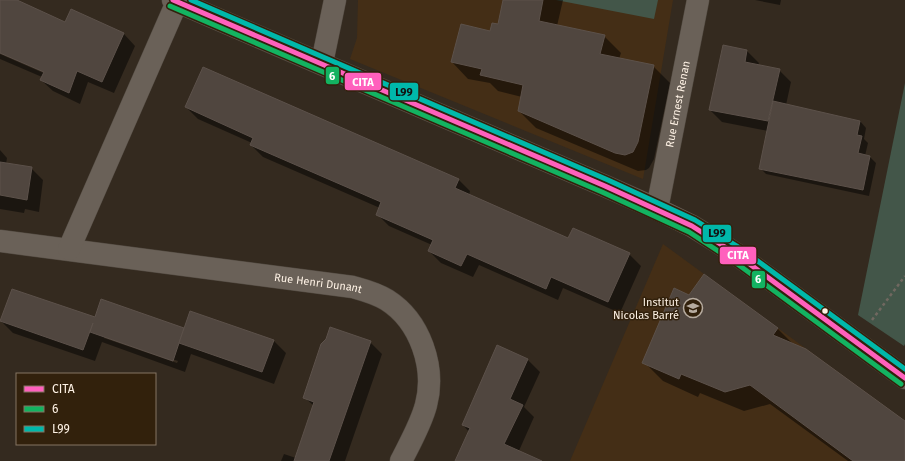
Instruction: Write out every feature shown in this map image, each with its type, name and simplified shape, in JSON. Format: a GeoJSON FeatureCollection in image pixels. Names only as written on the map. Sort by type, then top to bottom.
{"type":"FeatureCollection","features":[{"type":"Feature","properties":{"kind":"street"},"geometry":{"type":"LineString","coordinates":[[322,64],[335,0]]}},
{"type":"Feature","properties":{"kind":"street","name":"Rue Ernest Renan"},"geometry":{"type":"LineString","coordinates":[[656,208],[698,0]]}},
{"type":"Feature","properties":{"kind":"street"},"geometry":{"type":"LineString","coordinates":[[69,250],[175,1],[656,208],[692,226],[736,254],[905,378]]}},
{"type":"Feature","properties":{"kind":"street","name":"Rue Henri Dunant"},"geometry":{"type":"LineString","coordinates":[[0,241],[353,287],[370,292],[387,300],[410,322],[419,337],[425,354],[428,371],[426,405],[401,461]]}},
{"type":"Feature","properties":{"kind":"path"},"geometry":{"type":"LineString","coordinates":[[856,342],[905,276]]}},
{"type":"Feature","properties":{"kind":"shaded area"},"geometry":{"type":"Polygon","coordinates":[[[358,0],[673,0],[643,179],[350,59],[357,38],[358,0]]]}},
{"type":"Feature","properties":{"kind":"shaded area","name":"Institut Nicolas Barré"},"geometry":{"type":"Polygon","coordinates":[[[663,244],[905,421],[905,461],[570,461],[663,244]]]}},
{"type":"Feature","properties":{"kind":"green space"},"geometry":{"type":"Polygon","coordinates":[[[556,0],[658,0],[654,19],[556,0]]]}},
{"type":"Feature","properties":{"kind":"green space"},"geometry":{"type":"Polygon","coordinates":[[[905,83],[905,344],[904,346],[858,315],[905,83]]]}},
{"type":"Feature","properties":{"kind":"building"},"geometry":{"type":"Polygon","coordinates":[[[0,0],[17,0],[65,22],[71,9],[124,33],[102,82],[77,71],[69,93],[40,80],[44,72],[0,53],[0,0]]]}},
{"type":"Feature","properties":{"kind":"building"},"geometry":{"type":"Polygon","coordinates":[[[503,0],[543,0],[539,21],[605,35],[600,54],[654,65],[638,142],[633,152],[625,155],[615,153],[518,111],[523,85],[480,75],[482,69],[451,62],[461,24],[490,31],[492,23],[498,24],[503,0]]]}},
{"type":"Feature","properties":{"kind":"building"},"geometry":{"type":"Polygon","coordinates":[[[723,45],[747,50],[745,62],[780,69],[768,121],[709,110],[723,45]]]}},
{"type":"Feature","properties":{"kind":"building"},"geometry":{"type":"Polygon","coordinates":[[[203,67],[459,179],[455,188],[568,238],[573,228],[630,253],[608,302],[551,277],[546,289],[467,254],[461,266],[428,251],[433,240],[376,215],[381,202],[250,145],[253,138],[185,107],[203,67]]]}},
{"type":"Feature","properties":{"kind":"building"},"geometry":{"type":"Polygon","coordinates":[[[773,101],[860,121],[857,135],[862,136],[858,153],[870,156],[863,190],[759,169],[773,101]]]}},
{"type":"Feature","properties":{"kind":"building"},"geometry":{"type":"Polygon","coordinates":[[[0,162],[32,167],[27,200],[0,195],[0,162]]]}},
{"type":"Feature","properties":{"kind":"building"},"geometry":{"type":"Polygon","coordinates":[[[704,274],[778,328],[773,335],[806,349],[905,421],[905,461],[853,461],[750,385],[725,392],[681,374],[679,379],[642,363],[674,288],[689,295],[704,274]]]}},
{"type":"Feature","properties":{"kind":"building"},"geometry":{"type":"Polygon","coordinates":[[[12,289],[95,317],[101,299],[184,328],[173,361],[90,332],[93,323],[83,350],[0,321],[12,289]]]}},
{"type":"Feature","properties":{"kind":"building"},"geometry":{"type":"Polygon","coordinates":[[[190,311],[274,340],[262,372],[179,343],[190,311]]]}},
{"type":"Feature","properties":{"kind":"building"},"geometry":{"type":"Polygon","coordinates":[[[330,327],[371,341],[329,461],[294,461],[314,402],[303,398],[321,344],[326,339],[330,327]]]}},
{"type":"Feature","properties":{"kind":"building"},"geometry":{"type":"Polygon","coordinates":[[[497,345],[528,359],[510,399],[523,405],[504,444],[542,461],[455,461],[470,428],[462,425],[497,345]]]}},
{"type":"Feature","properties":{"kind":"transit line","name":"CITA"},"geometry":{"type":"LineString","coordinates":[[173,0],[605,186],[692,226],[736,254],[905,378]]}},
{"type":"Feature","properties":{"kind":"transit line","name":"L99"},"geometry":{"type":"LineString","coordinates":[[191,0],[608,180],[695,220],[740,248],[905,369]]}},
{"type":"Feature","properties":{"kind":"transit line","name":"6"},"geometry":{"type":"LineString","coordinates":[[170,6],[602,192],[689,232],[732,260],[901,384]]}},
{"type":"Feature","properties":{"kind":"place","name":"Institut Nicolas Barré"},"geometry":{"type":"Point","coordinates":[693,308]}}]}
